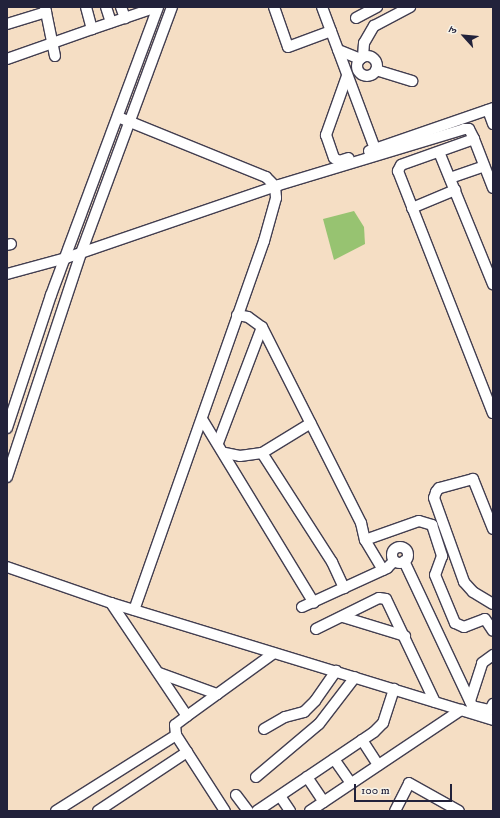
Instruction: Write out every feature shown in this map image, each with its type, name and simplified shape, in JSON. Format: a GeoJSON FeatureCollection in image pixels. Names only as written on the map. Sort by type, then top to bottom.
{"type":"FeatureCollection","features":[{"type":"Feature","properties":{"kind":"street"},"geometry":{"type":"LineString","coordinates":[[86,7],[92,29]]}},
{"type":"Feature","properties":{"kind":"street"},"geometry":{"type":"LineString","coordinates":[[106,7],[111,22]]}},
{"type":"Feature","properties":{"kind":"street"},"geometry":{"type":"LineString","coordinates":[[121,7],[125,18]]}},
{"type":"Feature","properties":{"kind":"street"},"geometry":{"type":"LineString","coordinates":[[7,58],[158,7]]}},
{"type":"Feature","properties":{"kind":"street"},"geometry":{"type":"LineString","coordinates":[[7,428],[39,330],[158,7]]}},
{"type":"Feature","properties":{"kind":"street"},"geometry":{"type":"LineString","coordinates":[[7,477],[81,253],[172,7]]}},
{"type":"Feature","properties":{"kind":"street"},"geometry":{"type":"LineString","coordinates":[[274,7],[288,47],[331,31]]}},
{"type":"Feature","properties":{"kind":"street"},"geometry":{"type":"LineString","coordinates":[[322,7],[375,149]]}},
{"type":"Feature","properties":{"kind":"street"},"geometry":{"type":"LineString","coordinates":[[356,18],[377,7]]}},
{"type":"Feature","properties":{"kind":"street"},"geometry":{"type":"LineString","coordinates":[[361,74],[357,67],[362,58],[364,43],[374,26],[410,7]]}},
{"type":"Feature","properties":{"kind":"street"},"geometry":{"type":"LineString","coordinates":[[7,24],[46,10],[55,56]]}},
{"type":"Feature","properties":{"kind":"street"},"geometry":{"type":"LineString","coordinates":[[338,50],[374,61],[376,70]]}},
{"type":"Feature","properties":{"kind":"street"},"geometry":{"type":"LineString","coordinates":[[376,70],[370,76],[361,74],[349,79],[327,127],[328,146],[334,158],[338,161],[490,109],[493,124]]}},
{"type":"Feature","properties":{"kind":"street"},"geometry":{"type":"LineString","coordinates":[[376,70],[412,81]]}},
{"type":"Feature","properties":{"kind":"street"},"geometry":{"type":"LineString","coordinates":[[118,117],[266,177],[275,186],[276,198],[266,234],[202,420],[134,610]]}},
{"type":"Feature","properties":{"kind":"street"},"geometry":{"type":"LineString","coordinates":[[7,274],[66,258],[275,186],[464,129],[469,129],[493,188]]}},
{"type":"Feature","properties":{"kind":"street"},"geometry":{"type":"LineString","coordinates":[[474,140],[400,166],[398,171],[493,413]]}},
{"type":"Feature","properties":{"kind":"street"},"geometry":{"type":"LineString","coordinates":[[439,152],[490,267],[493,284]]}},
{"type":"Feature","properties":{"kind":"street"},"geometry":{"type":"LineString","coordinates":[[450,178],[484,166]]}},
{"type":"Feature","properties":{"kind":"street"},"geometry":{"type":"LineString","coordinates":[[412,208],[455,190]]}},
{"type":"Feature","properties":{"kind":"street"},"geometry":{"type":"LineString","coordinates":[[237,315],[248,317],[262,327],[361,523],[365,540],[383,570]]}},
{"type":"Feature","properties":{"kind":"street"},"geometry":{"type":"LineString","coordinates":[[218,443],[262,327]]}},
{"type":"Feature","properties":{"kind":"street"},"geometry":{"type":"LineString","coordinates":[[202,420],[218,443],[244,490],[314,603]]}},
{"type":"Feature","properties":{"kind":"street"},"geometry":{"type":"LineString","coordinates":[[224,454],[240,456],[262,453],[311,423]]}},
{"type":"Feature","properties":{"kind":"street"},"geometry":{"type":"LineString","coordinates":[[262,453],[332,562],[344,588]]}},
{"type":"Feature","properties":{"kind":"street"},"geometry":{"type":"LineString","coordinates":[[493,529],[473,480],[439,488],[436,492],[434,498],[464,582],[472,592],[493,604]]}},
{"type":"Feature","properties":{"kind":"street"},"geometry":{"type":"LineString","coordinates":[[365,540],[419,521],[432,525],[442,556],[435,575],[455,623],[464,627],[485,619],[493,631]]}},
{"type":"Feature","properties":{"kind":"street"},"geometry":{"type":"LineString","coordinates":[[302,607],[314,603],[399,561],[473,707],[493,720]]}},
{"type":"Feature","properties":{"kind":"street"},"geometry":{"type":"LineString","coordinates":[[7,567],[111,603],[461,710]]}},
{"type":"Feature","properties":{"kind":"street"},"geometry":{"type":"LineString","coordinates":[[316,629],[383,598],[405,636],[435,702]]}},
{"type":"Feature","properties":{"kind":"street"},"geometry":{"type":"LineString","coordinates":[[111,603],[187,716]]}},
{"type":"Feature","properties":{"kind":"street"},"geometry":{"type":"LineString","coordinates":[[343,616],[405,636]]}},
{"type":"Feature","properties":{"kind":"street"},"geometry":{"type":"LineString","coordinates":[[225,811],[176,736],[175,725],[274,653]]}},
{"type":"Feature","properties":{"kind":"street"},"geometry":{"type":"LineString","coordinates":[[473,707],[482,662],[493,655]]}},
{"type":"Feature","properties":{"kind":"street"},"geometry":{"type":"LineString","coordinates":[[264,729],[288,716],[300,714],[315,701],[336,671]]}},
{"type":"Feature","properties":{"kind":"street"},"geometry":{"type":"LineString","coordinates":[[159,673],[218,694]]}},
{"type":"Feature","properties":{"kind":"street"},"geometry":{"type":"LineString","coordinates":[[256,777],[328,714],[355,677]]}},
{"type":"Feature","properties":{"kind":"street"},"geometry":{"type":"LineString","coordinates":[[257,811],[362,740],[383,723],[394,689]]}},
{"type":"Feature","properties":{"kind":"street"},"geometry":{"type":"LineString","coordinates":[[315,701],[328,714]]}},
{"type":"Feature","properties":{"kind":"street"},"geometry":{"type":"LineString","coordinates":[[310,811],[461,710],[473,707],[490,710],[493,704]]}},
{"type":"Feature","properties":{"kind":"street"},"geometry":{"type":"LineString","coordinates":[[57,811],[176,736]]}},
{"type":"Feature","properties":{"kind":"street"},"geometry":{"type":"LineString","coordinates":[[362,740],[378,765]]}},
{"type":"Feature","properties":{"kind":"street"},"geometry":{"type":"LineString","coordinates":[[98,811],[187,752]]}},
{"type":"Feature","properties":{"kind":"street"},"geometry":{"type":"LineString","coordinates":[[334,759],[351,783]]}},
{"type":"Feature","properties":{"kind":"street"},"geometry":{"type":"LineString","coordinates":[[307,777],[324,802]]}},
{"type":"Feature","properties":{"kind":"street"},"geometry":{"type":"LineString","coordinates":[[395,811],[409,783],[460,811]]}},
{"type":"Feature","properties":{"kind":"street"},"geometry":{"type":"LineString","coordinates":[[236,795],[248,811]]}},
{"type":"Feature","properties":{"kind":"street"},"geometry":{"type":"LineString","coordinates":[[280,796],[290,811]]}},
{"type":"Feature","properties":{"kind":"green space"},"geometry":{"type":"Polygon","coordinates":[[[354,211],[364,227],[365,244],[334,260],[323,219],[354,211]]]}}]}
